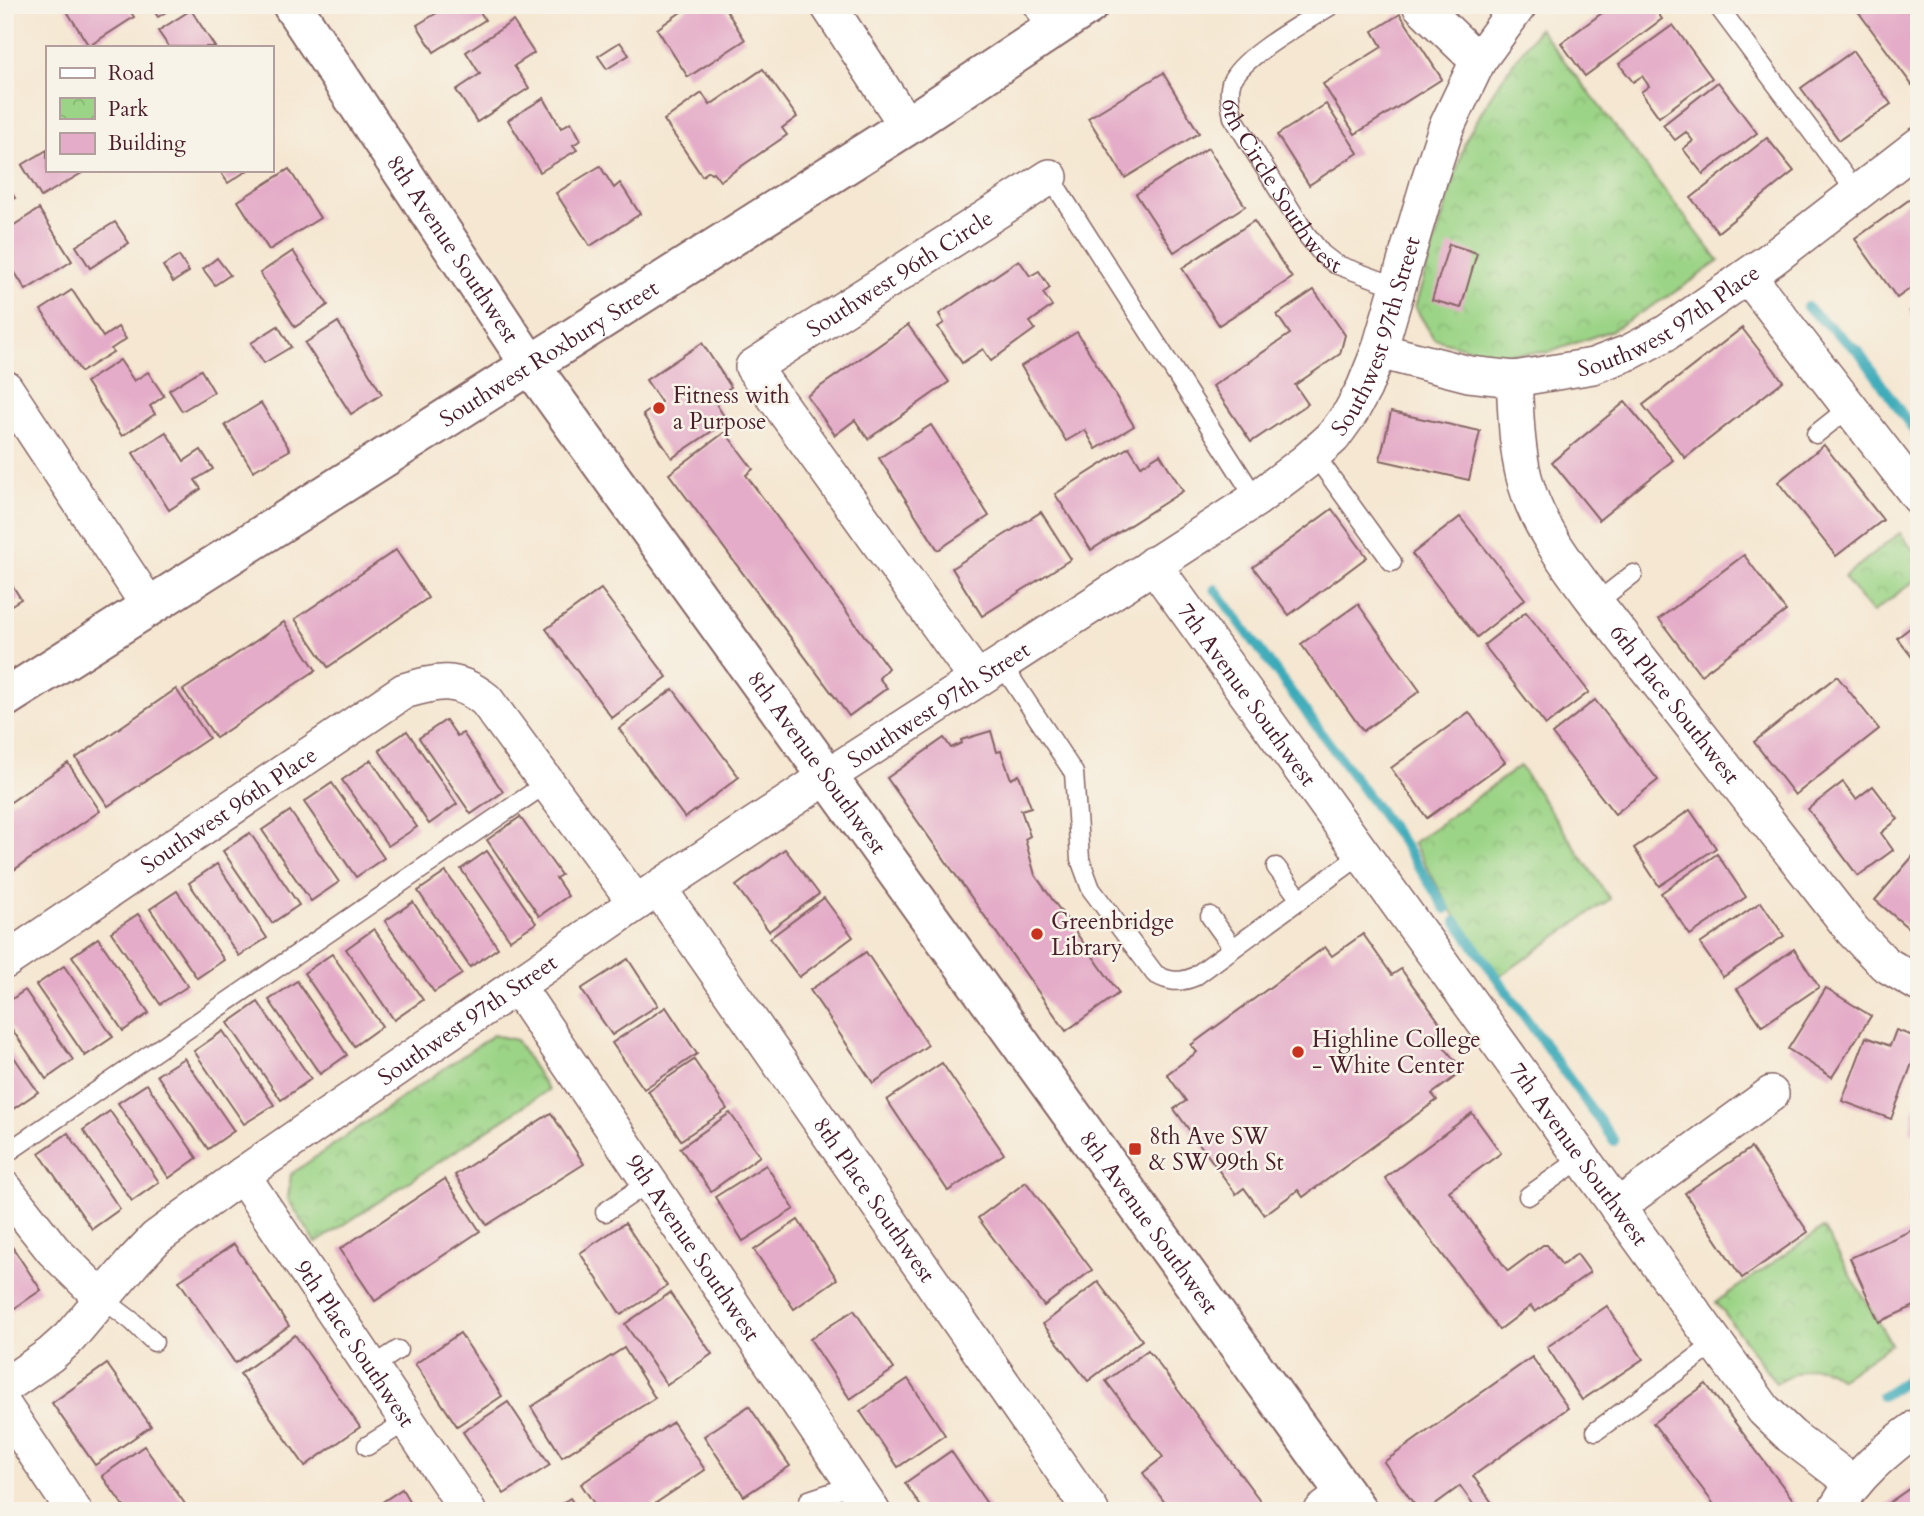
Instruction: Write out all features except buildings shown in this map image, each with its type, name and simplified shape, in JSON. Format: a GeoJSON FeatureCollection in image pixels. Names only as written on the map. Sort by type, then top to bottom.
{"type":"FeatureCollection","features":[{"type":"Feature","properties":{"kind":"street","name":"8th Avenue Southwest"},"geometry":{"type":"LineString","coordinates":[[292,5],[531,366],[1074,1120],[1342,1505]]}},
{"type":"Feature","properties":{"kind":"street"},"geometry":{"type":"LineString","coordinates":[[828,5],[907,126]]}},
{"type":"Feature","properties":{"kind":"street","name":"Southwest Roxbury Street"},"geometry":{"type":"LineString","coordinates":[[5,698],[907,126],[1040,18],[1089,5]]}},
{"type":"Feature","properties":{"kind":"street"},"geometry":{"type":"LineString","coordinates":[[1420,5],[1478,61]]}},
{"type":"Feature","properties":{"kind":"street","name":"Southwest 97th Street"},"geometry":{"type":"LineString","coordinates":[[5,1385],[50,1355],[156,1238],[242,1175],[516,985],[828,776],[1256,499],[1333,437],[1364,388],[1379,351],[1447,128],[1478,61],[1519,5]]}},
{"type":"Feature","properties":{"kind":"street","name":"Southwest 97th Place"},"geometry":{"type":"LineString","coordinates":[[1379,351],[1469,373],[1514,379],[1593,366],[1630,352],[1666,333],[1918,148]]}},
{"type":"Feature","properties":{"kind":"street","name":"Southwest 96th Circle"},"geometry":{"type":"LineString","coordinates":[[989,671],[753,367],[1049,177]]}},
{"type":"Feature","properties":{"kind":"street"},"geometry":{"type":"LineString","coordinates":[[1748,275],[1919,497]]}},
{"type":"Feature","properties":{"kind":"street","name":"6th Place Southwest"},"geometry":{"type":"LineString","coordinates":[[1514,379],[1518,446],[1524,477],[1534,506],[1559,551],[1596,603],[1853,931],[1885,964],[1919,984]]}},
{"type":"Feature","properties":{"kind":"street"},"geometry":{"type":"LineString","coordinates":[[5,388],[149,606]]}},
{"type":"Feature","properties":{"kind":"street","name":"7th Avenue Southwest"},"geometry":{"type":"LineString","coordinates":[[1153,564],[1764,1410],[1791,1436],[1844,1497]]}},
{"type":"Feature","properties":{"kind":"street","name":"Southwest 96th Place"},"geometry":{"type":"LineString","coordinates":[[5,961],[404,691],[434,682],[460,683]]}},
{"type":"Feature","properties":{"kind":"street","name":"8th Place Southwest"},"geometry":{"type":"LineString","coordinates":[[460,683],[472,688],[486,700],[547,783],[648,896],[1091,1511]]}},
{"type":"Feature","properties":{"kind":"street","name":"9th Avenue Southwest"},"geometry":{"type":"LineString","coordinates":[[516,985],[863,1498]]}},
{"type":"Feature","properties":{"kind":"street"},"geometry":{"type":"LineString","coordinates":[[1617,1207],[1771,1094]]}},
{"type":"Feature","properties":{"kind":"street","name":"9th Place Southwest"},"geometry":{"type":"LineString","coordinates":[[242,1175],[385,1359],[407,1421],[468,1511]]}},
{"type":"Feature","properties":{"kind":"street"},"geometry":{"type":"LineString","coordinates":[[5,1189],[53,1250],[103,1299]]}},
{"type":"Feature","properties":{"kind":"street"},"geometry":{"type":"LineString","coordinates":[[5,1408],[74,1511]]}},
{"type":"Feature","properties":{"kind":"street"},"geometry":{"type":"LineString","coordinates":[[1844,1497],[1898,1441],[1919,1426]]}},
{"type":"Feature","properties":{"kind":"lane","name":"6th Circle Southwest"},"geometry":{"type":"LineString","coordinates":[[1332,5],[1256,54],[1240,69],[1231,84],[1233,117],[1306,234],[1322,254],[1335,264],[1398,287]]}},
{"type":"Feature","properties":{"kind":"lane"},"geometry":{"type":"LineString","coordinates":[[1717,5],[1858,194]]}},
{"type":"Feature","properties":{"kind":"lane","name":"Southwest 96th Circle"},"geometry":{"type":"LineString","coordinates":[[1049,177],[1256,499]]}},
{"type":"Feature","properties":{"kind":"lane"},"geometry":{"type":"LineString","coordinates":[[1816,434],[1850,407]]}},
{"type":"Feature","properties":{"kind":"lane"},"geometry":{"type":"LineString","coordinates":[[1314,454],[1392,562]]}},
{"type":"Feature","properties":{"kind":"lane"},"geometry":{"type":"LineString","coordinates":[[1596,603],[1633,574]]}},
{"type":"Feature","properties":{"kind":"lane"},"geometry":{"type":"LineString","coordinates":[[989,671],[1074,773],[1080,859],[1091,889],[1155,974],[1174,982],[1194,977],[1362,854]]}},
{"type":"Feature","properties":{"kind":"lane"},"geometry":{"type":"LineString","coordinates":[[5,1154],[547,783]]}},
{"type":"Feature","properties":{"kind":"lane"},"geometry":{"type":"LineString","coordinates":[[1276,867],[1300,900]]}},
{"type":"Feature","properties":{"kind":"lane"},"geometry":{"type":"LineString","coordinates":[[1210,916],[1233,948]]}},
{"type":"Feature","properties":{"kind":"lane"},"geometry":{"type":"LineString","coordinates":[[1528,1196],[1582,1158]]}},
{"type":"Feature","properties":{"kind":"lane"},"geometry":{"type":"LineString","coordinates":[[605,1212],[649,1182]]}},
{"type":"Feature","properties":{"kind":"lane"},"geometry":{"type":"LineString","coordinates":[[103,1299],[132,1321],[153,1342]]}},
{"type":"Feature","properties":{"kind":"lane"},"geometry":{"type":"LineString","coordinates":[[1596,1431],[1716,1343]]}},
{"type":"Feature","properties":{"kind":"lane"},"geometry":{"type":"LineString","coordinates":[[367,1446],[407,1421]]}},
{"type":"Feature","properties":{"kind":"lane"},"geometry":{"type":"LineString","coordinates":[[808,1500],[863,1498]]}},
{"type":"Feature","properties":{"kind":"green space"},"geometry":{"type":"Polygon","coordinates":[[[1539,28],[1719,261],[1672,294],[1612,330],[1550,352],[1492,355],[1434,339],[1415,307],[1466,139],[1496,87],[1539,28]]]}},
{"type":"Feature","properties":{"kind":"green space"},"geometry":{"type":"Polygon","coordinates":[[[1900,533],[1919,558],[1919,577],[1872,613],[1844,577],[1900,533]]]}},
{"type":"Feature","properties":{"kind":"green space"},"geometry":{"type":"Polygon","coordinates":[[[1520,766],[1610,899],[1496,979],[1450,908],[1413,843],[1520,766]]]}},
{"type":"Feature","properties":{"kind":"green space"},"geometry":{"type":"Polygon","coordinates":[[[493,1035],[516,1040],[548,1090],[316,1243],[288,1199],[291,1174],[493,1035]]]}},
{"type":"Feature","properties":{"kind":"green space"},"geometry":{"type":"Polygon","coordinates":[[[1823,1228],[1891,1344],[1840,1379],[1831,1372],[1816,1367],[1776,1383],[1716,1302],[1823,1228]]]}},
{"type":"Feature","properties":{"kind":"waterway"},"geometry":{"type":"LineString","coordinates":[[1807,307],[1859,352],[1919,438]]}},
{"type":"Feature","properties":{"kind":"waterway"},"geometry":{"type":"LineString","coordinates":[[1215,589],[1405,846],[1446,909]]}},
{"type":"Feature","properties":{"kind":"waterway"},"geometry":{"type":"LineString","coordinates":[[1456,921],[1614,1141]]}},
{"type":"Feature","properties":{"kind":"waterway"},"geometry":{"type":"LineString","coordinates":[[1882,1396],[1919,1372]]}},
{"type":"Feature","properties":{"kind":"place","name":"Fitness with a Purpose"},"geometry":{"type":"Point","coordinates":[659,408]}},
{"type":"Feature","properties":{"kind":"place","name":"Greenbridge Library"},"geometry":{"type":"Point","coordinates":[1037,934]}},
{"type":"Feature","properties":{"kind":"place","name":"Highline College - White Center"},"geometry":{"type":"Point","coordinates":[1298,1052]}},
{"type":"Feature","properties":{"kind":"place","name":"8th Ave SW & SW 99th St"},"geometry":{"type":"Point","coordinates":[1135,1149]}}]}
